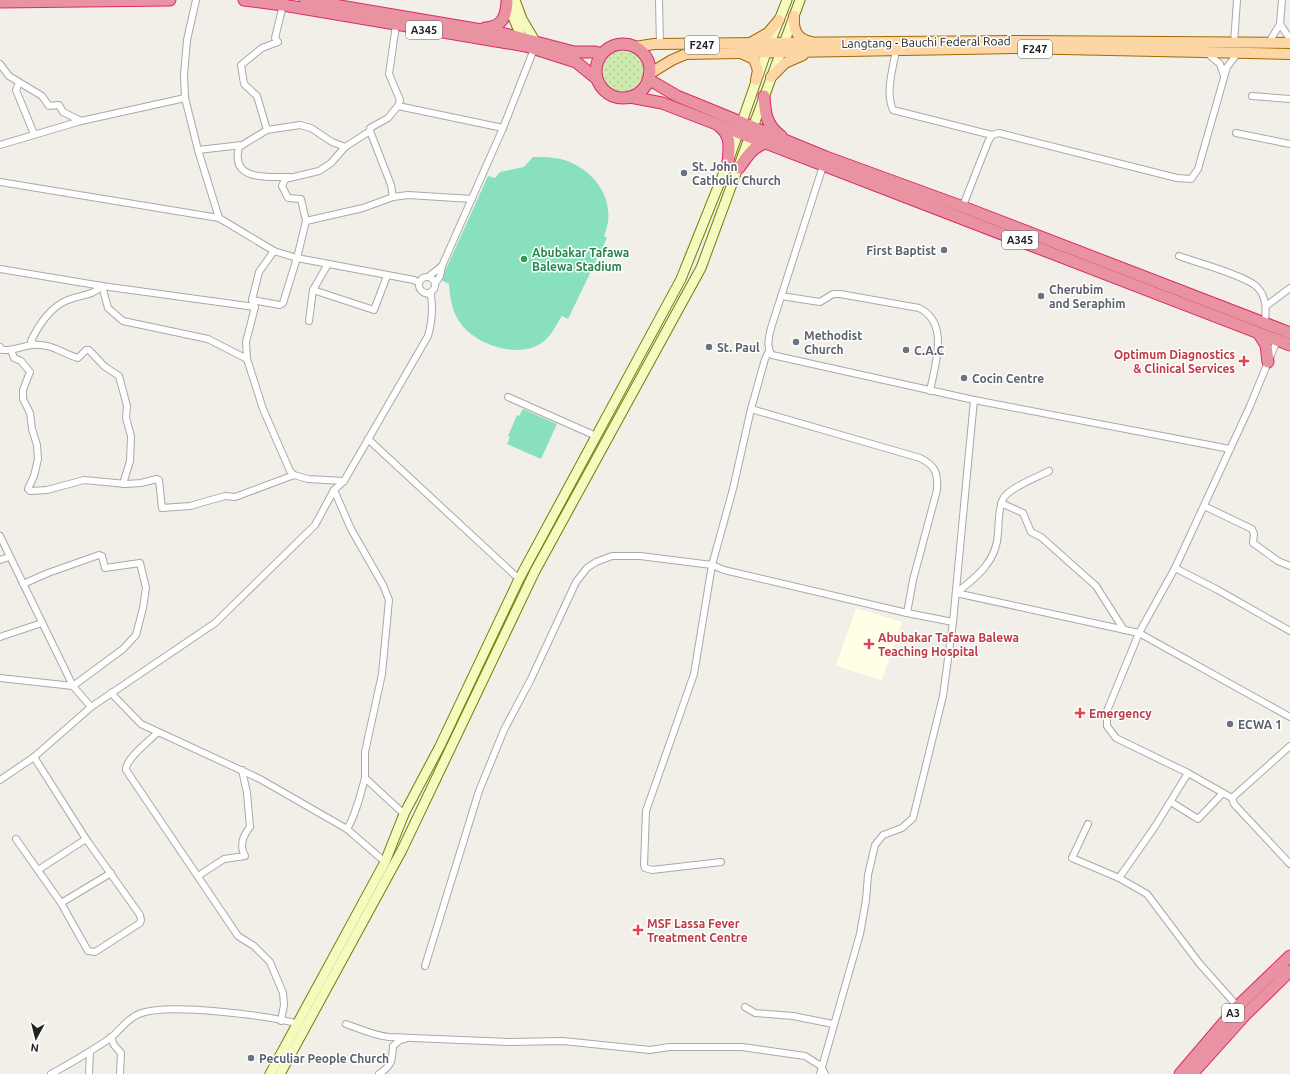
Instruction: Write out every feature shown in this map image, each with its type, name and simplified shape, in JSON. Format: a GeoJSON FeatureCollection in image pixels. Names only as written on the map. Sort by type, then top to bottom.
{"type":"FeatureCollection","features":[{"type":"Feature","properties":{"kind":"highway"},"geometry":{"type":"LineString","coordinates":[[0,2],[170,0]]}},
{"type":"Feature","properties":{"kind":"highway","name":"A345"},"geometry":{"type":"LineString","coordinates":[[244,0],[283,5],[396,25],[529,43],[576,62],[597,79],[604,90],[610,94],[623,98],[630,97],[662,103],[717,125],[740,127]]}},
{"type":"Feature","properties":{"kind":"highway","name":"A345"},"geometry":{"type":"LineString","coordinates":[[305,0],[360,5],[529,43],[574,52],[595,52],[602,54]]}},
{"type":"Feature","properties":{"kind":"highway"},"geometry":{"type":"LineString","coordinates":[[475,30],[497,26],[505,16],[509,1]]}},
{"type":"Feature","properties":{"kind":"highway"},"geometry":{"type":"LineString","coordinates":[[597,79],[597,66],[602,54],[617,45],[635,47],[648,61],[649,77],[642,90],[630,97]]}},
{"type":"Feature","properties":{"kind":"highway","name":"A345"},"geometry":{"type":"LineString","coordinates":[[649,77],[677,96],[752,132],[788,141],[1023,236],[1074,255],[1164,284],[1286,331]]}},
{"type":"Feature","properties":{"kind":"highway"},"geometry":{"type":"LineString","coordinates":[[764,96],[765,115],[768,122],[775,131],[788,141]]}},
{"type":"Feature","properties":{"kind":"highway"},"geometry":{"type":"LineString","coordinates":[[717,125],[725,130],[728,137],[728,162]]}},
{"type":"Feature","properties":{"kind":"highway","name":"A345"},"geometry":{"type":"LineString","coordinates":[[752,132],[766,144],[823,166],[961,212]]}},
{"type":"Feature","properties":{"kind":"highway"},"geometry":{"type":"LineString","coordinates":[[739,168],[752,150],[758,146],[766,144]]}},
{"type":"Feature","properties":{"kind":"highway","name":"A345"},"geometry":{"type":"LineString","coordinates":[[1074,255],[1160,295],[1290,345]]}},
{"type":"Feature","properties":{"kind":"highway"},"geometry":{"type":"LineString","coordinates":[[1160,295],[1164,284]]}},
{"type":"Feature","properties":{"kind":"highway"},"geometry":{"type":"LineString","coordinates":[[1259,334],[1266,345],[1268,362]]}},
{"type":"Feature","properties":{"kind":"highway","name":"A3"},"geometry":{"type":"LineString","coordinates":[[1180,1074],[1238,1006],[1290,956]]}},
{"type":"Feature","properties":{"kind":"highway","name":"A3"},"geometry":{"type":"LineString","coordinates":[[1192,1074],[1246,1014],[1290,971]]}},
{"type":"Feature","properties":{"kind":"main road"},"geometry":{"type":"LineString","coordinates":[[794,16],[793,25],[797,35],[805,41],[819,43]]}},
{"type":"Feature","properties":{"kind":"main road"},"geometry":{"type":"LineString","coordinates":[[747,44],[768,34],[779,20]]}},
{"type":"Feature","properties":{"kind":"main road","name":"Langtang - Bauchi Federal Road"},"geometry":{"type":"LineString","coordinates":[[649,77],[672,60],[686,54],[741,53],[768,48],[781,48],[819,43],[1023,41],[1191,47],[1207,53],[1290,54]]}},
{"type":"Feature","properties":{"kind":"main road","name":"Langtang - Bauchi Federal Road"},"geometry":{"type":"LineString","coordinates":[[781,48],[811,52],[1017,48],[1191,47],[1234,43],[1290,44]]}},
{"type":"Feature","properties":{"kind":"main road","name":"Langtang - Bauchi Federal Road"},"geometry":{"type":"LineString","coordinates":[[635,47],[660,45],[747,44],[768,48]]}},
{"type":"Feature","properties":{"kind":"main road"},"geometry":{"type":"LineString","coordinates":[[771,78],[785,63],[800,55],[811,52]]}},
{"type":"Feature","properties":{"kind":"main road"},"geometry":{"type":"LineString","coordinates":[[741,53],[750,56],[754,60],[758,70],[756,80]]}},
{"type":"Feature","properties":{"kind":"street"},"geometry":{"type":"LineString","coordinates":[[196,0],[186,40],[184,75],[185,98],[198,150],[219,218]]}},
{"type":"Feature","properties":{"kind":"street"},"geometry":{"type":"LineString","coordinates":[[659,0],[660,45]]}},
{"type":"Feature","properties":{"kind":"street"},"geometry":{"type":"LineString","coordinates":[[280,1074],[385,862],[404,814],[440,746],[519,579],[681,279],[728,162],[756,80],[787,0]]}},
{"type":"Feature","properties":{"kind":"street"},"geometry":{"type":"LineString","coordinates":[[270,1074],[303,1025],[398,856],[528,586],[604,442],[690,291],[707,252],[739,168],[781,48],[800,0]]}},
{"type":"Feature","properties":{"kind":"street"},"geometry":{"type":"LineString","coordinates":[[1234,43],[1237,0]]}},
{"type":"Feature","properties":{"kind":"street"},"geometry":{"type":"LineString","coordinates":[[1268,44],[1280,24],[1282,0]]}},
{"type":"Feature","properties":{"kind":"street"},"geometry":{"type":"LineString","coordinates":[[509,1],[529,43]]}},
{"type":"Feature","properties":{"kind":"street"},"geometry":{"type":"LineString","coordinates":[[0,780],[34,757],[91,707],[215,623],[315,525],[334,490],[344,481],[428,336],[432,319],[434,294],[432,292],[503,128],[529,43],[522,19],[509,1]]}},
{"type":"Feature","properties":{"kind":"street"},"geometry":{"type":"LineString","coordinates":[[268,130],[257,96],[244,84],[241,65],[262,48],[278,42],[275,38],[283,5]]}},
{"type":"Feature","properties":{"kind":"street"},"geometry":{"type":"LineString","coordinates":[[1280,24],[1290,39]]}},
{"type":"Feature","properties":{"kind":"street"},"geometry":{"type":"LineString","coordinates":[[252,300],[280,305],[283,303],[297,258],[306,221],[301,199],[288,198],[282,186],[285,179],[319,171],[330,163],[345,147],[370,131],[370,128],[374,125],[388,118],[398,106],[400,100],[389,74],[396,25]]}},
{"type":"Feature","properties":{"kind":"street"},"geometry":{"type":"LineString","coordinates":[[896,50],[889,88],[890,104],[893,110],[992,135],[999,133],[1006,134],[1177,178],[1191,179],[1198,168],[1224,78],[1230,62],[1237,54]]}},
{"type":"Feature","properties":{"kind":"street"},"geometry":{"type":"LineString","coordinates":[[1207,53],[1220,64],[1224,78]]}},
{"type":"Feature","properties":{"kind":"street"},"geometry":{"type":"LineString","coordinates":[[0,64],[9,76],[18,84],[42,96],[49,106],[59,105],[63,112],[81,121]]}},
{"type":"Feature","properties":{"kind":"street"},"geometry":{"type":"LineString","coordinates":[[18,84],[16,90],[34,134]]}},
{"type":"Feature","properties":{"kind":"street"},"geometry":{"type":"LineString","coordinates":[[1252,96],[1290,99]]}},
{"type":"Feature","properties":{"kind":"street"},"geometry":{"type":"LineString","coordinates":[[0,145],[81,121],[185,98]]}},
{"type":"Feature","properties":{"kind":"street"},"geometry":{"type":"LineString","coordinates":[[398,106],[503,128]]}},
{"type":"Feature","properties":{"kind":"street"},"geometry":{"type":"LineString","coordinates":[[295,177],[266,178],[244,172],[239,165],[237,153],[239,147],[245,145],[268,130],[295,125],[304,126],[317,131],[332,142],[345,147]]}},
{"type":"Feature","properties":{"kind":"street"},"geometry":{"type":"LineString","coordinates":[[370,131],[391,185],[393,197]]}},
{"type":"Feature","properties":{"kind":"street"},"geometry":{"type":"LineString","coordinates":[[1236,133],[1290,144]]}},
{"type":"Feature","properties":{"kind":"street"},"geometry":{"type":"LineString","coordinates":[[961,212],[992,135]]}},
{"type":"Feature","properties":{"kind":"street"},"geometry":{"type":"LineString","coordinates":[[198,150],[245,145]]}},
{"type":"Feature","properties":{"kind":"street"},"geometry":{"type":"LineString","coordinates":[[722,862],[652,870],[646,868],[644,859],[646,811],[694,674],[712,565],[733,489],[750,409],[763,365],[769,351],[768,345],[771,328],[823,166]]}},
{"type":"Feature","properties":{"kind":"street"},"geometry":{"type":"LineString","coordinates":[[0,182],[219,218],[274,251],[297,258],[388,276],[416,284],[422,292],[430,295],[432,304]]}},
{"type":"Feature","properties":{"kind":"street"},"geometry":{"type":"LineString","coordinates":[[306,221],[363,208],[393,197],[419,195],[472,199]]}},
{"type":"Feature","properties":{"kind":"street"},"geometry":{"type":"LineString","coordinates":[[274,251],[259,272],[252,300],[255,307],[246,342],[247,359],[263,410],[290,471],[294,475],[308,479],[344,481]]}},
{"type":"Feature","properties":{"kind":"street"},"geometry":{"type":"LineString","coordinates":[[1179,256],[1250,282],[1257,286],[1266,306],[1264,322]]}},
{"type":"Feature","properties":{"kind":"street"},"geometry":{"type":"LineString","coordinates":[[309,321],[313,290],[328,264]]}},
{"type":"Feature","properties":{"kind":"street"},"geometry":{"type":"LineString","coordinates":[[419,283],[422,279],[428,277],[442,266]]}},
{"type":"Feature","properties":{"kind":"street"},"geometry":{"type":"LineString","coordinates":[[0,269],[102,286],[255,307]]}},
{"type":"Feature","properties":{"kind":"street"},"geometry":{"type":"LineString","coordinates":[[313,290],[374,310],[388,276]]}},
{"type":"Feature","properties":{"kind":"street"},"geometry":{"type":"LineString","coordinates":[[428,277],[435,284]]}},
{"type":"Feature","properties":{"kind":"street"},"geometry":{"type":"LineString","coordinates":[[405,280],[414,280],[419,283],[422,292]]}},
{"type":"Feature","properties":{"kind":"street"},"geometry":{"type":"LineString","coordinates":[[35,345],[31,341],[36,330],[57,307],[68,300],[94,293],[102,286]]}},
{"type":"Feature","properties":{"kind":"street"},"geometry":{"type":"LineString","coordinates":[[102,286],[108,308],[123,321],[208,339],[247,359]]}},
{"type":"Feature","properties":{"kind":"street"},"geometry":{"type":"LineString","coordinates":[[1266,306],[1290,288]]}},
{"type":"Feature","properties":{"kind":"street"},"geometry":{"type":"LineString","coordinates":[[422,292],[432,292]]}},
{"type":"Feature","properties":{"kind":"street"},"geometry":{"type":"LineString","coordinates":[[781,296],[820,302],[832,294],[840,294],[919,308],[927,312],[935,325],[939,341],[930,391]]}},
{"type":"Feature","properties":{"kind":"street"},"geometry":{"type":"LineString","coordinates":[[1286,331],[1276,340],[1268,362],[1204,506],[1175,568],[1139,633],[1110,701],[1107,711],[1107,726],[1116,738],[1188,773],[1232,798],[1234,804],[1290,864]]}},
{"type":"Feature","properties":{"kind":"street"},"geometry":{"type":"LineString","coordinates":[[0,347],[2,350],[11,350],[35,345],[52,347],[78,358],[86,350],[89,350],[104,366],[119,376],[127,406],[126,418],[130,436],[130,461],[124,484]]}},
{"type":"Feature","properties":{"kind":"street"},"geometry":{"type":"LineString","coordinates":[[11,350],[14,358],[21,361],[30,372],[23,390],[23,399],[30,413],[32,430],[37,445],[38,459],[34,476],[28,489],[30,491],[47,490],[84,480],[124,484],[158,480],[162,508],[190,506],[225,496],[235,497],[294,475]]}},
{"type":"Feature","properties":{"kind":"street"},"geometry":{"type":"LineString","coordinates":[[769,351],[772,355],[784,359],[930,391],[1230,449]]}},
{"type":"Feature","properties":{"kind":"street"},"geometry":{"type":"LineString","coordinates":[[508,397],[596,436]]}},
{"type":"Feature","properties":{"kind":"street"},"geometry":{"type":"LineString","coordinates":[[820,1074],[860,934],[866,900],[868,875],[875,845],[883,835],[908,824],[916,811],[940,708],[953,622],[974,400]]}},
{"type":"Feature","properties":{"kind":"street"},"geometry":{"type":"LineString","coordinates":[[750,409],[920,458],[931,464],[936,469],[938,481],[937,490],[914,573],[906,613]]}},
{"type":"Feature","properties":{"kind":"street"},"geometry":{"type":"LineString","coordinates":[[368,439],[528,586]]}},
{"type":"Feature","properties":{"kind":"street"},"geometry":{"type":"LineString","coordinates":[[956,593],[982,572],[991,558],[996,547],[1001,503],[1003,499],[1015,489],[1049,471]]}},
{"type":"Feature","properties":{"kind":"street"},"geometry":{"type":"LineString","coordinates":[[334,490],[351,529],[384,585],[389,600],[382,674],[365,752],[364,778],[359,800],[352,821],[347,829]]}},
{"type":"Feature","properties":{"kind":"street"},"geometry":{"type":"LineString","coordinates":[[1001,503],[1023,513],[1031,532],[1041,537],[1096,586],[1124,630]]}},
{"type":"Feature","properties":{"kind":"street"},"geometry":{"type":"LineString","coordinates":[[1204,506],[1252,529],[1254,534],[1253,543],[1278,561],[1290,566]]}},
{"type":"Feature","properties":{"kind":"street"},"geometry":{"type":"LineString","coordinates":[[0,536],[73,686],[91,707]]}},
{"type":"Feature","properties":{"kind":"street"},"geometry":{"type":"LineString","coordinates":[[0,678],[73,686],[123,649],[136,635],[146,588],[141,564],[124,564],[117,567],[105,568],[102,556],[99,555],[48,573],[23,584]]}},
{"type":"Feature","properties":{"kind":"street"},"geometry":{"type":"LineString","coordinates":[[425,966],[479,791],[504,730],[531,679],[576,582],[587,568],[596,562],[612,556],[640,556],[712,565],[724,570],[906,613],[953,622]]}},
{"type":"Feature","properties":{"kind":"street"},"geometry":{"type":"LineString","coordinates":[[0,560],[9,557]]}},
{"type":"Feature","properties":{"kind":"street"},"geometry":{"type":"LineString","coordinates":[[1175,568],[1218,590],[1290,631]]}},
{"type":"Feature","properties":{"kind":"street"},"geometry":{"type":"LineString","coordinates":[[956,593],[1139,633],[1290,717]]}},
{"type":"Feature","properties":{"kind":"street"},"geometry":{"type":"LineString","coordinates":[[0,637],[42,623]]}},
{"type":"Feature","properties":{"kind":"street"},"geometry":{"type":"LineString","coordinates":[[111,693],[140,724],[260,779],[347,829],[385,862]]}},
{"type":"Feature","properties":{"kind":"street"},"geometry":{"type":"LineString","coordinates":[[157,733],[132,758],[126,766],[126,770],[238,936],[254,946],[270,962],[283,993],[284,1005],[281,1020]]}},
{"type":"Feature","properties":{"kind":"street"},"geometry":{"type":"LineString","coordinates":[[1232,798],[1290,746]]}},
{"type":"Feature","properties":{"kind":"street"},"geometry":{"type":"LineString","coordinates":[[16,839],[61,903],[88,951],[95,952],[140,923],[140,915],[86,840],[34,757]]}},
{"type":"Feature","properties":{"kind":"street"},"geometry":{"type":"LineString","coordinates":[[198,876],[224,859],[245,856],[242,851],[242,837],[250,827],[247,793],[242,770]]}},
{"type":"Feature","properties":{"kind":"street"},"geometry":{"type":"LineString","coordinates":[[1119,878],[1171,802],[1188,773]]}},
{"type":"Feature","properties":{"kind":"street"},"geometry":{"type":"LineString","coordinates":[[364,778],[404,814]]}},
{"type":"Feature","properties":{"kind":"street"},"geometry":{"type":"LineString","coordinates":[[1171,802],[1198,819],[1223,793]]}},
{"type":"Feature","properties":{"kind":"street"},"geometry":{"type":"LineString","coordinates":[[1088,824],[1072,858],[1119,878],[1147,894],[1199,963],[1246,1014]]}},
{"type":"Feature","properties":{"kind":"street"},"geometry":{"type":"LineString","coordinates":[[38,870],[86,840]]}},
{"type":"Feature","properties":{"kind":"street"},"geometry":{"type":"LineString","coordinates":[[61,903],[111,873]]}},
{"type":"Feature","properties":{"kind":"street"},"geometry":{"type":"LineString","coordinates":[[745,1007],[755,1013],[793,1016],[834,1024]]}},
{"type":"Feature","properties":{"kind":"street"},"geometry":{"type":"LineString","coordinates":[[51,1074],[90,1052],[112,1037],[124,1023],[138,1014],[160,1010],[247,1015],[303,1025]]}},
{"type":"Feature","properties":{"kind":"street"},"geometry":{"type":"LineString","coordinates":[[346,1024],[363,1029],[377,1036],[411,1038],[509,1042],[564,1041],[650,1050],[668,1047],[742,1047],[805,1056],[822,1066],[825,1074]]}},
{"type":"Feature","properties":{"kind":"street"},"geometry":{"type":"LineString","coordinates":[[112,1037],[114,1045],[121,1053],[120,1074]]}},
{"type":"Feature","properties":{"kind":"street"},"geometry":{"type":"LineString","coordinates":[[379,1074],[389,1067],[392,1060],[393,1046],[400,1040],[411,1038]]}},
{"type":"Feature","properties":{"kind":"street"},"geometry":{"type":"LineString","coordinates":[[89,1074],[90,1052]]}},
{"type":"Feature","properties":{"kind":"shaded area","name":"Abubakar Tafawa Balewa Teaching Hospital"},"geometry":{"type":"Polygon","coordinates":[[[856,608],[902,622],[882,680],[836,666],[856,608]]]}},
{"type":"Feature","properties":{"kind":"green space"},"geometry":{"type":"Polygon","coordinates":[[[620,48],[628,48],[637,52],[643,58],[647,71],[643,84],[637,90],[628,94],[620,94],[611,90],[605,84],[601,75],[601,67],[605,58],[611,52],[620,48]]]}},
{"type":"Feature","properties":{"kind":"green space","name":"Abubakar Tafawa Balewa Stadium"},"geometry":{"type":"Polygon","coordinates":[[[533,157],[553,158],[567,161],[591,176],[598,184],[607,203],[608,225],[604,236],[607,238],[568,319],[562,316],[554,330],[539,345],[528,349],[516,350],[490,345],[469,332],[455,315],[449,284],[441,280],[488,176],[495,178],[500,172],[524,167],[533,157]]]}},
{"type":"Feature","properties":{"kind":"green space"},"geometry":{"type":"Polygon","coordinates":[[[523,409],[557,424],[541,459],[507,444],[510,437],[508,436],[517,415],[519,416],[523,409]]]}},
{"type":"Feature","properties":{"kind":"place","name":"St. John Catholic Church"},"geometry":{"type":"Point","coordinates":[684,173]}},
{"type":"Feature","properties":{"kind":"place","name":"First Baptist"},"geometry":{"type":"Point","coordinates":[944,250]}},
{"type":"Feature","properties":{"kind":"place","name":"Abubakar Tafawa Balewa Stadium"},"geometry":{"type":"Point","coordinates":[524,259]}},
{"type":"Feature","properties":{"kind":"place","name":"Cherubim and Seraphim"},"geometry":{"type":"Point","coordinates":[1041,296]}},
{"type":"Feature","properties":{"kind":"place","name":"Methodist Church"},"geometry":{"type":"Point","coordinates":[796,342]}},
{"type":"Feature","properties":{"kind":"place","name":"St. Paul"},"geometry":{"type":"Point","coordinates":[709,347]}},
{"type":"Feature","properties":{"kind":"place","name":"C.A.C"},"geometry":{"type":"Point","coordinates":[906,350]}},
{"type":"Feature","properties":{"kind":"place","name":"Optimum Diagnostics & Clinical Services"},"geometry":{"type":"Point","coordinates":[1244,361]}},
{"type":"Feature","properties":{"kind":"place","name":"Cocin Centre"},"geometry":{"type":"Point","coordinates":[964,378]}},
{"type":"Feature","properties":{"kind":"place","name":"Abubakar Tafawa Balewa Teaching Hospital"},"geometry":{"type":"Point","coordinates":[869,644]}},
{"type":"Feature","properties":{"kind":"place","name":"Emergency"},"geometry":{"type":"Point","coordinates":[1080,713]}},
{"type":"Feature","properties":{"kind":"place","name":"ECWA 1"},"geometry":{"type":"Point","coordinates":[1230,724]}},
{"type":"Feature","properties":{"kind":"place","name":"MSF Lassa Fever Treatment Centre"},"geometry":{"type":"Point","coordinates":[638,930]}},
{"type":"Feature","properties":{"kind":"place","name":"Peculiar People Church"},"geometry":{"type":"Point","coordinates":[251,1058]}}]}
